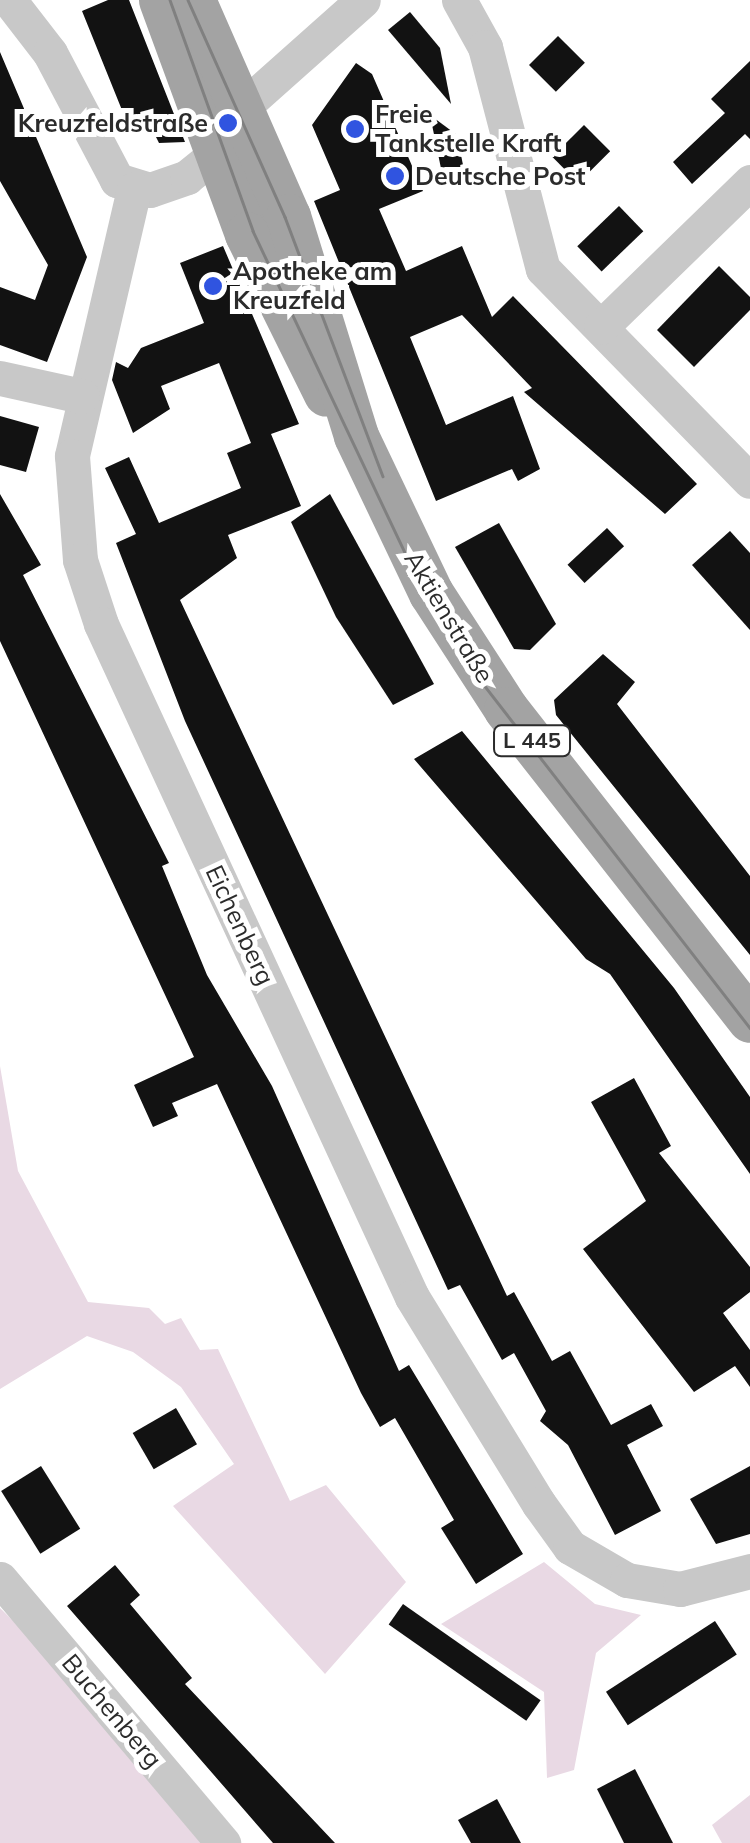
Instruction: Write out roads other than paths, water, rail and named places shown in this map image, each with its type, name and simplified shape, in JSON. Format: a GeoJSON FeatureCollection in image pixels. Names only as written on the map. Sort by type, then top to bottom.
{"type":"FeatureCollection","features":[{"type":"Feature","properties":{"kind":"main road","name":"Aktienstraße"},"geometry":{"type":"LineString","coordinates":[[161,0],[231,130]]}},
{"type":"Feature","properties":{"kind":"main road","name":"Aktienstraße"},"geometry":{"type":"LineString","coordinates":[[194,0],[231,130],[306,361],[356,436],[471,659],[750,1020]]}},
{"type":"Feature","properties":{"kind":"street"},"geometry":{"type":"LineString","coordinates":[[9,0],[50,53],[117,180],[134,190],[187,177],[363,0]]}},
{"type":"Feature","properties":{"kind":"street"},"geometry":{"type":"LineString","coordinates":[[460,0],[484,47],[537,256],[750,481]]}},
{"type":"Feature","properties":{"kind":"street"},"geometry":{"type":"LineString","coordinates":[[601,327],[750,182]]}},
{"type":"Feature","properties":{"kind":"street","name":"Eichenberg"},"geometry":{"type":"LineString","coordinates":[[134,190],[117,288],[82,396],[71,484],[89,594],[416,1305],[570,1546],[652,1587],[701,1587],[750,1572]]}},
{"type":"Feature","properties":{"kind":"street"},"geometry":{"type":"LineString","coordinates":[[0,378],[82,396]]}},
{"type":"Feature","properties":{"kind":"street","name":"Buchenberg"},"geometry":{"type":"LineString","coordinates":[[0,1578],[223,1843]]}},
{"type":"Feature","properties":{"kind":"tram line"},"geometry":{"type":"LineString","coordinates":[[170,0],[253,231],[426,597],[467,663],[750,1028]]}},
{"type":"Feature","properties":{"kind":"tram line"},"geometry":{"type":"LineString","coordinates":[[188,0],[285,217],[383,476]]}},
{"type":"Feature","properties":{"kind":"place","name":"Kreuzfeldstraße"},"geometry":{"type":"Point","coordinates":[228,123]}},
{"type":"Feature","properties":{"kind":"place","name":"Freie Tankstelle Kraft"},"geometry":{"type":"Point","coordinates":[355,129]}},
{"type":"Feature","properties":{"kind":"place","name":"Deutsche Post"},"geometry":{"type":"Point","coordinates":[395,176]}},
{"type":"Feature","properties":{"kind":"place","name":"Apotheke am Kreuzfeld"},"geometry":{"type":"Point","coordinates":[213,286]}}]}
